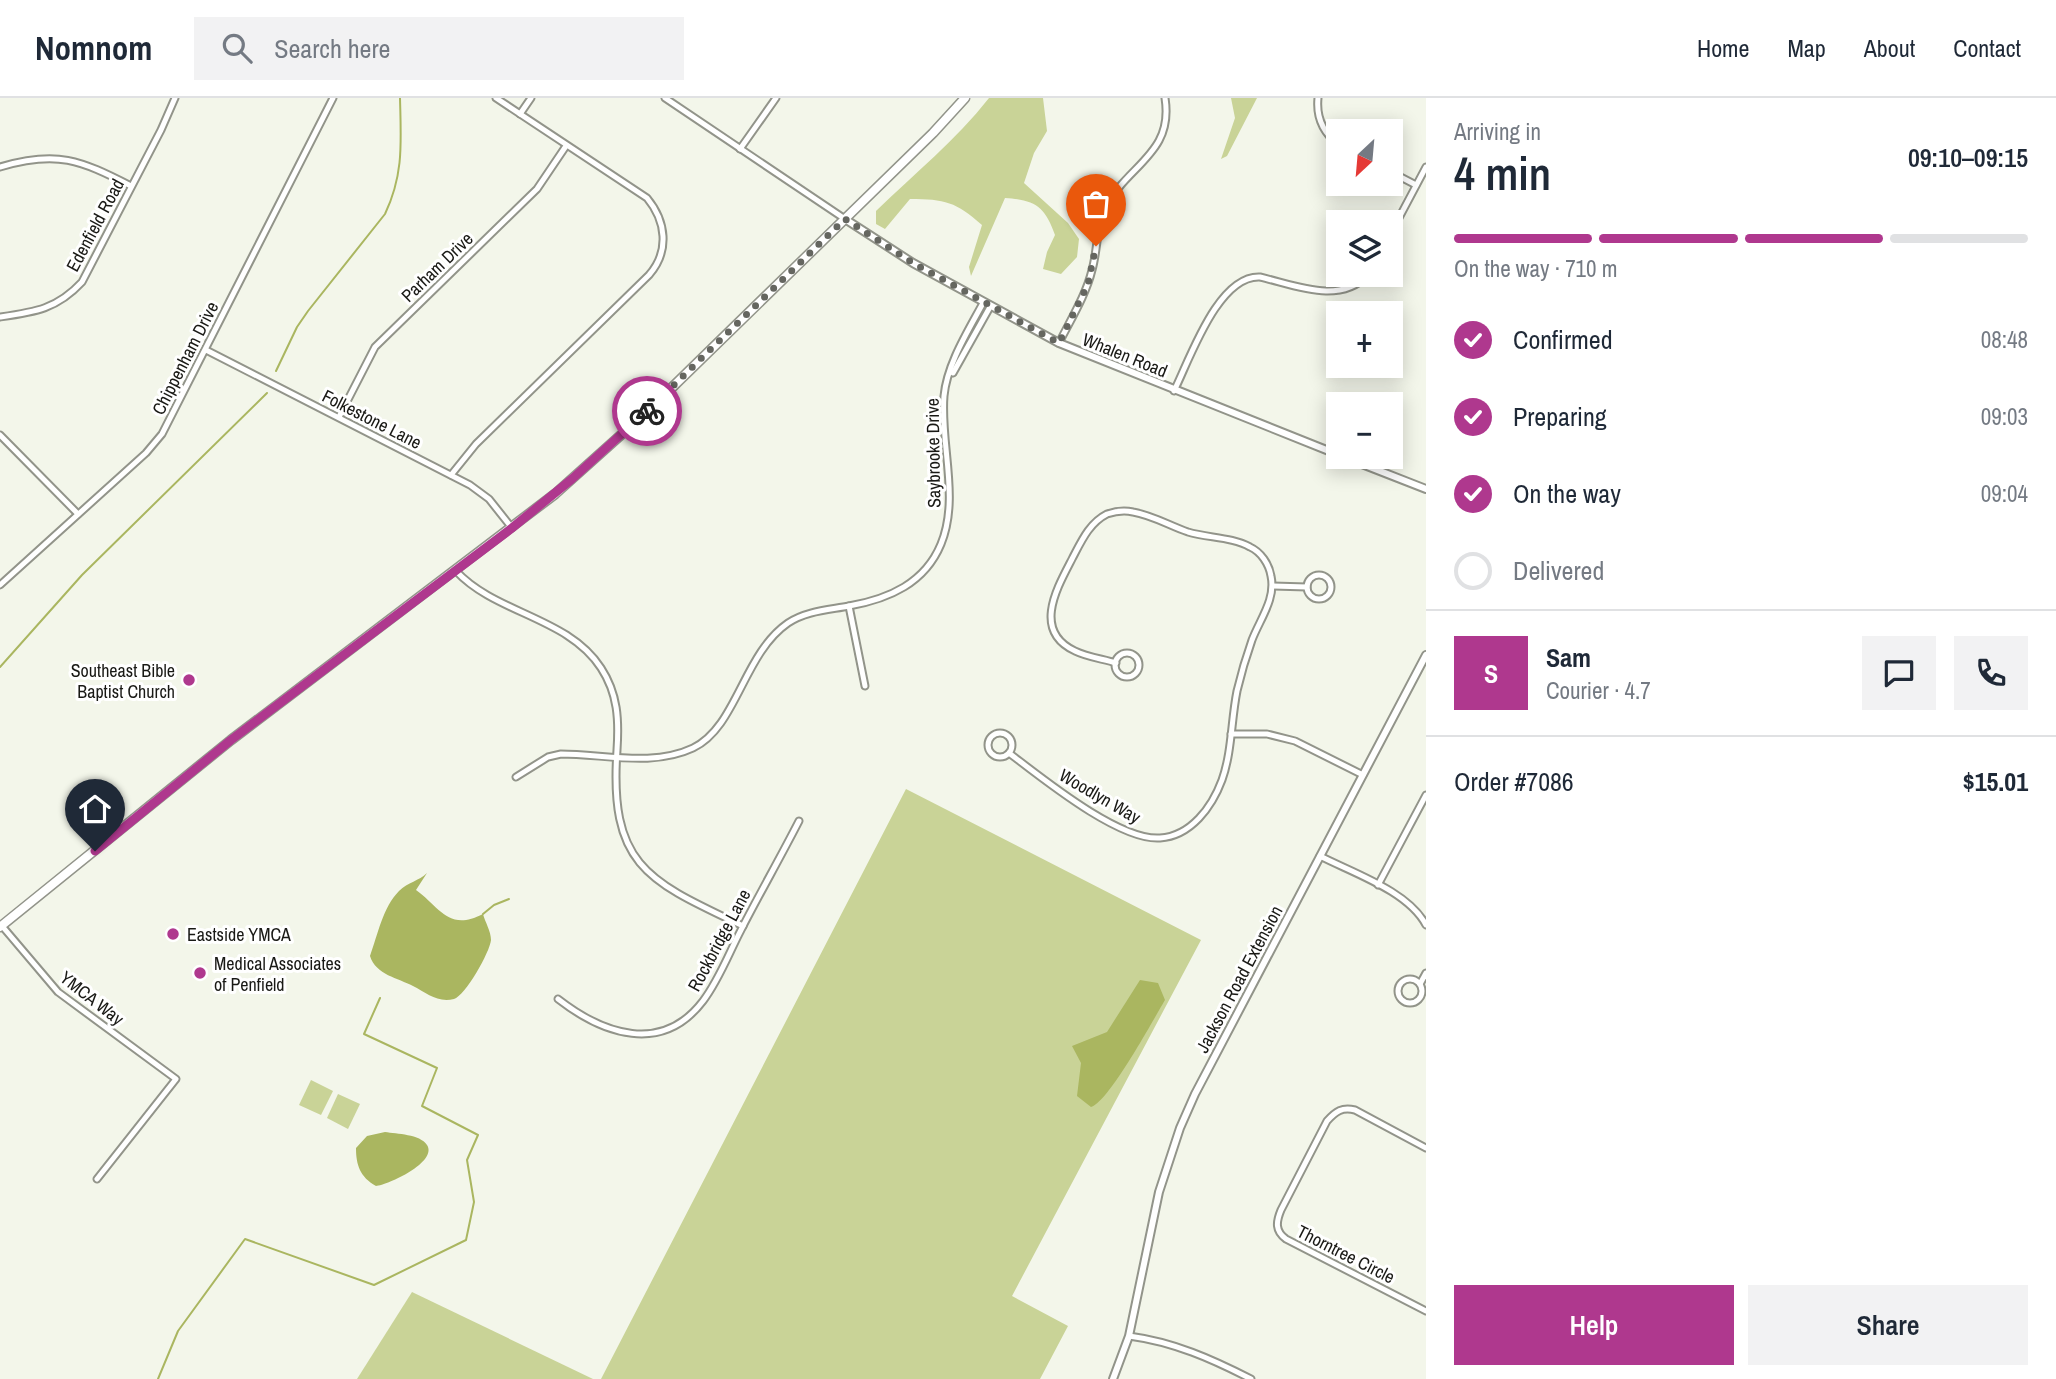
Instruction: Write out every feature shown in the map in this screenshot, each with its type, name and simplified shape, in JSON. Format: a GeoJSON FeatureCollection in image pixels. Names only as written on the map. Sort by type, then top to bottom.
{"type":"FeatureCollection","features":[{"type":"Feature","properties":{"kind":"main road"},"geometry":{"type":"LineString","coordinates":[[1,927],[231,740],[512,528],[632,425],[933,133],[965,98]]}},
{"type":"Feature","properties":{"kind":"street","name":"Edenfield Road"},"geometry":{"type":"LineString","coordinates":[[0,317],[41,310],[62,302],[72,293],[92,266],[175,98]]}},
{"type":"Feature","properties":{"kind":"street","name":"Chippenham Drive"},"geometry":{"type":"LineString","coordinates":[[0,585],[156,442],[333,98]]}},
{"type":"Feature","properties":{"kind":"street"},"geometry":{"type":"LineString","coordinates":[[452,475],[476,444],[649,275],[661,255],[663,227],[656,208],[647,198],[496,98]]}},
{"type":"Feature","properties":{"kind":"street"},"geometry":{"type":"LineString","coordinates":[[520,114],[531,98]]}},
{"type":"Feature","properties":{"kind":"street","name":"Whalen Road"},"geometry":{"type":"LineString","coordinates":[[665,98],[913,263],[990,307],[1059,343],[1326,450]]}},
{"type":"Feature","properties":{"kind":"street"},"geometry":{"type":"LineString","coordinates":[[740,149],[776,98]]}},
{"type":"Feature","properties":{"kind":"street"},"geometry":{"type":"LineString","coordinates":[[1059,343],[1088,284],[1106,208],[1115,193],[1150,156],[1160,141],[1166,118],[1165,98]]}},
{"type":"Feature","properties":{"kind":"street"},"geometry":{"type":"LineString","coordinates":[[1318,98],[1317,109],[1321,126],[1326,131]]}},
{"type":"Feature","properties":{"kind":"street","name":"Parham Drive"},"geometry":{"type":"LineString","coordinates":[[339,417],[375,347],[537,189],[566,145]]}},
{"type":"Feature","properties":{"kind":"street"},"geometry":{"type":"LineString","coordinates":[[0,167],[40,159],[66,159],[94,167],[131,186]]}},
{"type":"Feature","properties":{"kind":"street"},"geometry":{"type":"LineString","coordinates":[[1403,210],[1426,167]]}},
{"type":"Feature","properties":{"kind":"street"},"geometry":{"type":"LineString","coordinates":[[1404,179],[1416,185]]}},
{"type":"Feature","properties":{"kind":"street"},"geometry":{"type":"LineString","coordinates":[[1174,391],[1217,304],[1222,296],[1240,282],[1260,277],[1332,292],[1351,287]]}},
{"type":"Feature","properties":{"kind":"street","name":"Saybrooke Drive"},"geometry":{"type":"LineString","coordinates":[[516,777],[548,757],[561,754],[666,757],[696,747],[719,726],[754,660],[778,631],[810,613],[884,598],[911,583],[933,560],[949,516],[944,407],[947,382],[961,345],[983,303]]}},
{"type":"Feature","properties":{"kind":"street","name":"Saybrooke Drive"},"geometry":{"type":"LineString","coordinates":[[947,382],[990,307]]}},
{"type":"Feature","properties":{"kind":"street","name":"Folkestone Lane"},"geometry":{"type":"LineString","coordinates":[[205,350],[452,475],[483,493],[512,528]]}},
{"type":"Feature","properties":{"kind":"street"},"geometry":{"type":"LineString","coordinates":[[0,435],[78,513]]}},
{"type":"Feature","properties":{"kind":"street"},"geometry":{"type":"LineString","coordinates":[[1375,469],[1426,489]]}},
{"type":"Feature","properties":{"kind":"street"},"geometry":{"type":"LineString","coordinates":[[1116,663],[1073,650],[1056,634],[1050,615],[1054,595],[1086,533],[1094,523],[1107,515],[1121,510],[1131,511],[1188,532],[1250,546],[1266,561],[1273,586],[1307,587]]}},
{"type":"Feature","properties":{"kind":"street"},"geometry":{"type":"LineString","coordinates":[[456,571],[472,587],[562,632],[590,654],[601,668],[616,699],[616,805],[621,828],[638,860],[663,886],[743,926]]}},
{"type":"Feature","properties":{"kind":"street"},"geometry":{"type":"LineString","coordinates":[[1317,576],[1328,580],[1331,588],[1328,595],[1318,599],[1309,594],[1307,587],[1310,579],[1317,576]]}},
{"type":"Feature","properties":{"kind":"street","name":"Woodlyn Way"},"geometry":{"type":"LineString","coordinates":[[1009,753],[1065,795],[1121,828],[1148,838],[1160,838],[1184,831],[1210,806],[1226,767],[1235,702],[1246,658],[1273,586]]}},
{"type":"Feature","properties":{"kind":"street"},"geometry":{"type":"LineString","coordinates":[[849,606],[865,686]]}},
{"type":"Feature","properties":{"kind":"street"},"geometry":{"type":"LineString","coordinates":[[1124,654],[1131,654],[1137,659],[1139,667],[1133,676],[1125,677],[1119,673],[1116,663],[1124,654]]}},
{"type":"Feature","properties":{"kind":"street","name":"Jackson Road Extension"},"geometry":{"type":"LineString","coordinates":[[1113,1379],[1129,1336],[1159,1192],[1180,1128],[1195,1094],[1425,658]]}},
{"type":"Feature","properties":{"kind":"street","name":"Woodlyn Way"},"geometry":{"type":"LineString","coordinates":[[1001,734],[1008,736],[1012,743],[1009,753],[1002,757],[994,755],[989,745],[991,738],[1001,734]]}},
{"type":"Feature","properties":{"kind":"street"},"geometry":{"type":"LineString","coordinates":[[1231,734],[1267,734],[1295,741],[1363,775]]}},
{"type":"Feature","properties":{"kind":"street"},"geometry":{"type":"LineString","coordinates":[[1378,886],[1426,795]]}},
{"type":"Feature","properties":{"kind":"street","name":"Rockbridge Lane"},"geometry":{"type":"LineString","coordinates":[[558,999],[590,1020],[625,1033],[647,1034],[673,1026],[693,1011],[709,993],[799,821]]}},
{"type":"Feature","properties":{"kind":"street"},"geometry":{"type":"LineString","coordinates":[[1320,856],[1412,906],[1426,925]]}},
{"type":"Feature","properties":{"kind":"street","name":"YMCA Way"},"geometry":{"type":"LineString","coordinates":[[1,927],[58,992],[176,1079],[97,1180]]}},
{"type":"Feature","properties":{"kind":"street"},"geometry":{"type":"LineString","coordinates":[[1420,984],[1414,980],[1403,981],[1398,991],[1401,998],[1411,1002],[1418,999],[1420,984],[1426,974]]}},
{"type":"Feature","properties":{"kind":"street","name":"Thorntree Circle"},"geometry":{"type":"LineString","coordinates":[[1426,1148],[1355,1110],[1348,1108],[1337,1111],[1327,1121],[1277,1223],[1279,1233],[1286,1239],[1426,1311]]}},
{"type":"Feature","properties":{"kind":"street"},"geometry":{"type":"LineString","coordinates":[[1129,1336],[1155,1340],[1194,1352],[1251,1379]]}},
{"type":"Feature","properties":{"kind":"shaded area"},"geometry":{"type":"Polygon","coordinates":[[[989,98],[1043,98],[1047,131],[1034,153],[1024,183],[1068,223],[1079,239],[1077,257],[1061,274],[1043,269],[1055,235],[1043,212],[1032,203],[1005,198],[971,276],[969,267],[982,225],[965,211],[941,201],[910,199],[885,229],[876,224],[876,211],[949,142],[989,98]]]}},
{"type":"Feature","properties":{"kind":"shaded area"},"geometry":{"type":"Polygon","coordinates":[[[1231,98],[1257,98],[1227,156],[1221,159],[1235,118],[1231,98]]]}},
{"type":"Feature","properties":{"kind":"shaded area"},"geometry":{"type":"Polygon","coordinates":[[[906,789],[1201,940],[1012,1296],[1068,1326],[1040,1379],[601,1379],[906,789]]]}},
{"type":"Feature","properties":{"kind":"shaded area"},"geometry":{"type":"Polygon","coordinates":[[[427,873],[416,890],[453,919],[471,919],[483,914],[490,933],[490,946],[482,963],[464,990],[454,999],[437,998],[388,975],[377,968],[370,956],[393,897],[402,888],[427,873]]]}},
{"type":"Feature","properties":{"kind":"shaded area"},"geometry":{"type":"Polygon","coordinates":[[[1140,980],[1158,983],[1165,1000],[1119,1076],[1099,1102],[1091,1107],[1077,1096],[1081,1063],[1072,1046],[1107,1032],[1140,980]]]}},
{"type":"Feature","properties":{"kind":"shaded area"},"geometry":{"type":"Polygon","coordinates":[[[311,1080],[333,1091],[321,1115],[299,1105],[311,1080]]]}},
{"type":"Feature","properties":{"kind":"shaded area"},"geometry":{"type":"Polygon","coordinates":[[[338,1094],[360,1104],[348,1129],[327,1118],[338,1094]]]}},
{"type":"Feature","properties":{"kind":"shaded area"},"geometry":{"type":"Polygon","coordinates":[[[385,1132],[408,1135],[424,1141],[428,1152],[419,1165],[410,1171],[391,1182],[376,1186],[366,1179],[360,1170],[356,1148],[367,1136],[385,1132]]]}},
{"type":"Feature","properties":{"kind":"shaded area"},"geometry":{"type":"Polygon","coordinates":[[[412,1292],[593,1379],[357,1379],[412,1292]]]}},
{"type":"Feature","properties":{"kind":"waterway"},"geometry":{"type":"LineString","coordinates":[[276,371],[297,327],[308,311],[385,214],[396,185],[398,171],[401,143],[400,98]]}},
{"type":"Feature","properties":{"kind":"waterway"},"geometry":{"type":"LineString","coordinates":[[0,667],[82,575],[267,393]]}},
{"type":"Feature","properties":{"kind":"waterway"},"geometry":{"type":"LineString","coordinates":[[483,914],[494,905],[509,899]]}},
{"type":"Feature","properties":{"kind":"waterway"},"geometry":{"type":"LineString","coordinates":[[158,1379],[178,1331],[245,1239],[374,1285],[466,1240],[474,1202],[467,1160],[478,1135],[422,1106],[437,1068],[364,1034],[380,998]]}},
{"type":"Feature","properties":{"kind":"way so far"},"geometry":{"type":"LineString","coordinates":[[647,411],[845,219],[913,263],[1059,343],[1088,284],[1096,246]]}},
{"type":"Feature","properties":{"kind":"place","name":"Southeast Bible Baptist Church"},"geometry":{"type":"Point","coordinates":[189,680]}},
{"type":"Feature","properties":{"kind":"place","name":"Eastside YMCA"},"geometry":{"type":"Point","coordinates":[173,934]}},
{"type":"Feature","properties":{"kind":"place","name":"Medical Associates of Penfield"},"geometry":{"type":"Point","coordinates":[200,973]}},
{"type":"Feature","properties":{"kind":"route"},"geometry":{"type":"LineString","coordinates":[[95,851],[231,740],[512,528],[572,479],[647,411]]}}]}
